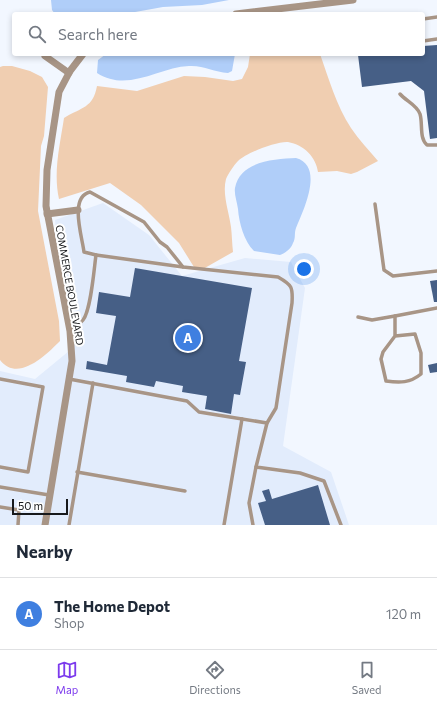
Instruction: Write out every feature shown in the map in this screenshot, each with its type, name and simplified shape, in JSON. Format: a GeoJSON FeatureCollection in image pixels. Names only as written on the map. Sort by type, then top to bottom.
{"type":"FeatureCollection","features":[{"type":"Feature","properties":{"kind":"street"},"geometry":{"type":"LineString","coordinates":[[253,12],[353,0]]}},
{"type":"Feature","properties":{"kind":"street"},"geometry":{"type":"LineString","coordinates":[[45,56],[69,73]]}},
{"type":"Feature","properties":{"kind":"street","name":"COMMERCE BOULEVARD"},"geometry":{"type":"LineString","coordinates":[[45,525],[69,379],[72,348],[47,214],[47,170],[59,92],[69,73],[82,56]]}},
{"type":"Feature","properties":{"kind":"street"},"geometry":{"type":"LineString","coordinates":[[47,214],[78,210]]}},
{"type":"Feature","properties":{"kind":"lane"},"geometry":{"type":"LineString","coordinates":[[425,18],[437,17]]}},
{"type":"Feature","properties":{"kind":"lane"},"geometry":{"type":"LineString","coordinates":[[425,40],[437,39]]}},
{"type":"Feature","properties":{"kind":"lane"},"geometry":{"type":"LineString","coordinates":[[400,94],[416,108],[420,114],[423,142],[426,145],[437,145]]}},
{"type":"Feature","properties":{"kind":"lane"},"geometry":{"type":"LineString","coordinates":[[183,267],[144,222],[90,192],[80,198],[78,210],[84,252],[183,267],[278,277],[288,283],[293,290],[276,408],[267,423],[249,503],[253,525]]}},
{"type":"Feature","properties":{"kind":"lane"},"geometry":{"type":"LineString","coordinates":[[375,204],[384,270],[393,276],[437,271]]}},
{"type":"Feature","properties":{"kind":"lane"},"geometry":{"type":"LineString","coordinates":[[69,326],[83,320],[88,307],[96,255]]}},
{"type":"Feature","properties":{"kind":"lane"},"geometry":{"type":"LineString","coordinates":[[358,317],[372,320],[437,308]]}},
{"type":"Feature","properties":{"kind":"lane"},"geometry":{"type":"LineString","coordinates":[[395,316],[395,336],[383,352],[381,359],[386,381],[400,383],[413,381],[421,374],[421,353],[415,334],[395,336]]}},
{"type":"Feature","properties":{"kind":"lane"},"geometry":{"type":"LineString","coordinates":[[0,379],[43,387],[28,472],[0,467]]}},
{"type":"Feature","properties":{"kind":"lane"},"geometry":{"type":"LineString","coordinates":[[69,379],[187,401],[199,412],[267,423]]}},
{"type":"Feature","properties":{"kind":"lane"},"geometry":{"type":"LineString","coordinates":[[69,525],[93,384]]}},
{"type":"Feature","properties":{"kind":"lane"},"geometry":{"type":"LineString","coordinates":[[224,525],[242,419]]}},
{"type":"Feature","properties":{"kind":"lane"},"geometry":{"type":"LineString","coordinates":[[256,467],[300,473],[324,481],[341,525]]}},
{"type":"Feature","properties":{"kind":"lane"},"geometry":{"type":"LineString","coordinates":[[78,472],[185,491]]}},
{"type":"Feature","properties":{"kind":"lane"},"geometry":{"type":"LineString","coordinates":[[0,487],[49,495]]}},
{"type":"Feature","properties":{"kind":"lane"},"geometry":{"type":"LineString","coordinates":[[0,507],[18,510],[18,525]]}},
{"type":"Feature","properties":{"kind":"shaded area"},"geometry":{"type":"Polygon","coordinates":[[[250,56],[321,56],[341,110],[357,137],[378,161],[351,174],[337,171],[318,172],[315,161],[308,152],[299,146],[288,142],[269,145],[242,158],[236,163],[230,172],[226,179],[225,185],[225,197],[231,227],[233,252],[203,269],[194,267],[179,243],[141,205],[110,183],[59,199],[57,189],[57,169],[64,118],[90,103],[93,99],[97,86],[137,91],[184,76],[233,81],[242,79],[248,67],[250,56]]]}},
{"type":"Feature","properties":{"kind":"shaded area"},"geometry":{"type":"Polygon","coordinates":[[[12,66],[30,71],[42,77],[48,87],[44,136],[41,146],[38,211],[59,321],[60,341],[40,359],[32,364],[23,368],[15,369],[7,366],[0,360],[0,67],[12,66]]]}},
{"type":"Feature","properties":{"kind":"shaded area"},"geometry":{"type":"Polygon","coordinates":[[[103,203],[149,235],[182,276],[245,258],[291,262],[305,288],[283,446],[331,472],[349,525],[0,525],[0,371],[35,379],[69,351],[55,220],[103,203]]]}},
{"type":"Feature","properties":{"kind":"water"},"geometry":{"type":"Polygon","coordinates":[[[51,0],[229,0],[202,5],[163,7],[135,12],[54,12],[51,0]]]}},
{"type":"Feature","properties":{"kind":"water"},"geometry":{"type":"Polygon","coordinates":[[[103,56],[235,56],[232,71],[228,73],[189,66],[178,67],[132,80],[109,78],[97,73],[98,60],[103,56]]]}},
{"type":"Feature","properties":{"kind":"water"},"geometry":{"type":"Polygon","coordinates":[[[296,158],[305,163],[309,170],[311,179],[310,190],[296,228],[294,241],[286,252],[280,255],[254,251],[247,242],[240,220],[235,195],[235,188],[238,179],[244,172],[259,163],[278,159],[296,158]]]}},
{"type":"Feature","properties":{"kind":"building"},"geometry":{"type":"Polygon","coordinates":[[[437,45],[437,138],[430,139],[424,91],[411,81],[362,87],[358,56],[425,56],[425,46],[437,45]]]}},
{"type":"Feature","properties":{"kind":"building"},"geometry":{"type":"Polygon","coordinates":[[[135,268],[252,288],[239,361],[246,362],[240,395],[234,394],[231,414],[205,409],[207,396],[182,392],[183,386],[156,381],[154,387],[126,382],[127,376],[86,369],[87,361],[107,365],[116,316],[96,313],[99,292],[130,297],[135,268]]]}},
{"type":"Feature","properties":{"kind":"building"},"geometry":{"type":"Polygon","coordinates":[[[437,280],[437,302],[434,302],[430,281],[437,280]]]}},
{"type":"Feature","properties":{"kind":"building"},"geometry":{"type":"Polygon","coordinates":[[[437,363],[437,372],[430,373],[428,365],[437,363]]]}},
{"type":"Feature","properties":{"kind":"building"},"geometry":{"type":"Polygon","coordinates":[[[318,485],[330,525],[265,525],[258,503],[266,501],[262,491],[269,489],[272,499],[318,485]]]}},
{"type":"Feature","properties":{"kind":"place","name":"The Home Depot"},"geometry":{"type":"Point","coordinates":[188,338]}}]}
